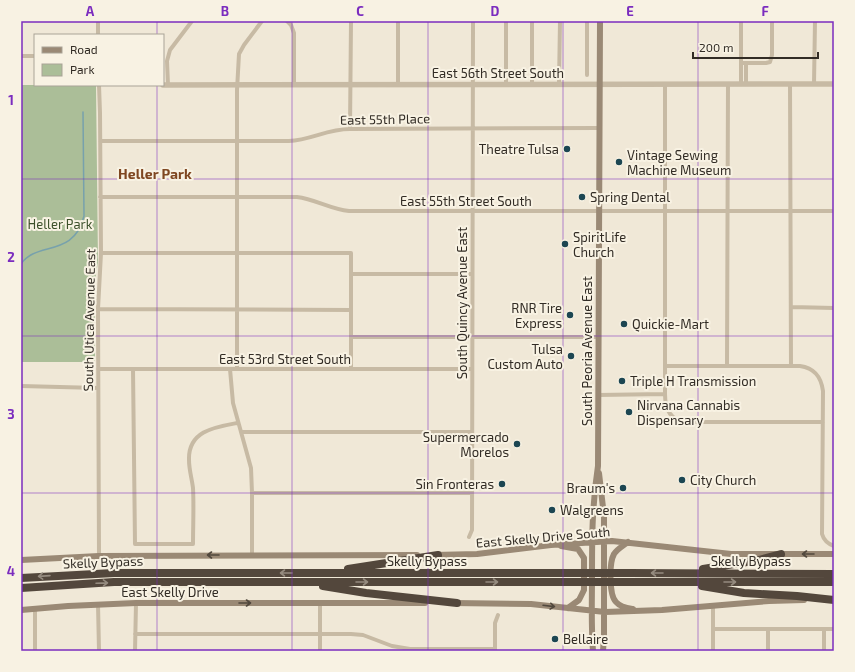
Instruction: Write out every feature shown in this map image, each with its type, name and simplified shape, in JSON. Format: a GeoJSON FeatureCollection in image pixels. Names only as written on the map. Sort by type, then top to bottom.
{"type":"FeatureCollection","features":[{"type":"Feature","properties":{"kind":"highway"},"geometry":{"type":"LineString","coordinates":[[684,573],[759,560],[781,554]]}},
{"type":"Feature","properties":{"kind":"highway"},"geometry":{"type":"LineString","coordinates":[[325,573],[438,555]]}},
{"type":"Feature","properties":{"kind":"highway","name":"Skelly Bypass"},"geometry":{"type":"LineString","coordinates":[[21,578],[114,573],[834,574]]}},
{"type":"Feature","properties":{"kind":"highway","name":"Skelly Bypass"},"geometry":{"type":"LineString","coordinates":[[21,588],[114,582],[834,582]]}},
{"type":"Feature","properties":{"kind":"highway"},"geometry":{"type":"LineString","coordinates":[[295,582],[366,593],[457,603]]}},
{"type":"Feature","properties":{"kind":"highway"},"geometry":{"type":"LineString","coordinates":[[677,582],[744,592],[834,600]]}},
{"type":"Feature","properties":{"kind":"main road","name":"South Peoria Avenue East"},"geometry":{"type":"LineString","coordinates":[[600,21],[598,128],[598,466],[604,512],[603,651]]}},
{"type":"Feature","properties":{"kind":"main road","name":"South Peoria Avenue East"},"geometry":{"type":"LineString","coordinates":[[593,651],[592,506],[598,466]]}},
{"type":"Feature","properties":{"kind":"main road","name":"East Skelly Drive South"},"geometry":{"type":"LineString","coordinates":[[252,555],[438,555],[496,552],[551,544],[604,541],[628,542],[731,554],[834,554]]}},
{"type":"Feature","properties":{"kind":"main road"},"geometry":{"type":"LineString","coordinates":[[628,542],[616,552],[612,559],[612,594],[617,604],[638,611]]}},
{"type":"Feature","properties":{"kind":"main road"},"geometry":{"type":"LineString","coordinates":[[551,544],[578,549],[584,558],[584,594],[579,600],[568,608]]}},
{"type":"Feature","properties":{"kind":"main road"},"geometry":{"type":"LineString","coordinates":[[21,560],[99,556],[252,555]]}},
{"type":"Feature","properties":{"kind":"main road"},"geometry":{"type":"LineString","coordinates":[[320,603],[524,604],[604,612],[713,606],[769,601],[834,600]]}},
{"type":"Feature","properties":{"kind":"main road","name":"East Skelly Drive"},"geometry":{"type":"LineString","coordinates":[[21,610],[98,604],[136,603],[320,603]]}},
{"type":"Feature","properties":{"kind":"street"},"geometry":{"type":"LineString","coordinates":[[98,21],[98,34]]}},
{"type":"Feature","properties":{"kind":"street"},"geometry":{"type":"LineString","coordinates":[[165,85],[167,61],[170,50],[192,21]]}},
{"type":"Feature","properties":{"kind":"street"},"geometry":{"type":"LineString","coordinates":[[237,369],[237,85],[239,54],[262,21]]}},
{"type":"Feature","properties":{"kind":"street"},"geometry":{"type":"LineString","coordinates":[[287,21],[291,25],[294,33],[294,84]]}},
{"type":"Feature","properties":{"kind":"street"},"geometry":{"type":"LineString","coordinates":[[350,21],[350,129]]}},
{"type":"Feature","properties":{"kind":"street"},"geometry":{"type":"LineString","coordinates":[[398,21],[398,85]]}},
{"type":"Feature","properties":{"kind":"street","name":"South Quincy Avenue East"},"geometry":{"type":"LineString","coordinates":[[469,537],[472,530],[473,21]]}},
{"type":"Feature","properties":{"kind":"street"},"geometry":{"type":"LineString","coordinates":[[506,21],[506,84]]}},
{"type":"Feature","properties":{"kind":"street"},"geometry":{"type":"LineString","coordinates":[[532,21],[532,84]]}},
{"type":"Feature","properties":{"kind":"street"},"geometry":{"type":"LineString","coordinates":[[559,84],[560,21]]}},
{"type":"Feature","properties":{"kind":"street"},"geometry":{"type":"LineString","coordinates":[[586,21],[587,75]]}},
{"type":"Feature","properties":{"kind":"street"},"geometry":{"type":"LineString","coordinates":[[741,21],[743,84]]}},
{"type":"Feature","properties":{"kind":"street"},"geometry":{"type":"LineString","coordinates":[[743,63],[770,62],[772,55],[772,21]]}},
{"type":"Feature","properties":{"kind":"street"},"geometry":{"type":"LineString","coordinates":[[814,84],[815,21]]}},
{"type":"Feature","properties":{"kind":"street"},"geometry":{"type":"LineString","coordinates":[[21,56],[34,56]]}},
{"type":"Feature","properties":{"kind":"street"},"geometry":{"type":"LineString","coordinates":[[666,84],[665,402],[668,411],[672,417],[681,421],[822,422]]}},
{"type":"Feature","properties":{"kind":"street"},"geometry":{"type":"LineString","coordinates":[[727,366],[728,84]]}},
{"type":"Feature","properties":{"kind":"street"},"geometry":{"type":"LineString","coordinates":[[790,84],[791,366]]}},
{"type":"Feature","properties":{"kind":"street","name":"East 56th Street South"},"geometry":{"type":"LineString","coordinates":[[165,85],[834,84]]}},
{"type":"Feature","properties":{"kind":"street","name":"South Utica Avenue East"},"geometry":{"type":"LineString","coordinates":[[99,86],[99,556]]}},
{"type":"Feature","properties":{"kind":"street","name":"East 55th Place"},"geometry":{"type":"LineString","coordinates":[[100,141],[300,141],[328,131],[350,129],[598,128]]}},
{"type":"Feature","properties":{"kind":"street","name":"East 55th Street South"},"geometry":{"type":"LineString","coordinates":[[100,197],[305,198],[336,209],[349,211],[834,211]]}},
{"type":"Feature","properties":{"kind":"street"},"geometry":{"type":"LineString","coordinates":[[100,253],[351,253],[351,369]]}},
{"type":"Feature","properties":{"kind":"street"},"geometry":{"type":"LineString","coordinates":[[351,274],[472,274]]}},
{"type":"Feature","properties":{"kind":"street"},"geometry":{"type":"LineString","coordinates":[[791,307],[834,308]]}},
{"type":"Feature","properties":{"kind":"street"},"geometry":{"type":"LineString","coordinates":[[98,309],[351,310]]}},
{"type":"Feature","properties":{"kind":"street"},"geometry":{"type":"LineString","coordinates":[[351,337],[598,337]]}},
{"type":"Feature","properties":{"kind":"street"},"geometry":{"type":"LineString","coordinates":[[666,366],[800,366],[811,369],[820,378],[822,384],[822,534],[823,539],[834,546]]}},
{"type":"Feature","properties":{"kind":"street","name":"East 53rd Street South"},"geometry":{"type":"LineString","coordinates":[[98,369],[472,369]]}},
{"type":"Feature","properties":{"kind":"street"},"geometry":{"type":"LineString","coordinates":[[133,369],[135,544],[193,544],[193,490],[189,461],[192,445],[199,436],[209,429],[238,424]]}},
{"type":"Feature","properties":{"kind":"street"},"geometry":{"type":"LineString","coordinates":[[230,369],[233,403],[251,468],[252,555]]}},
{"type":"Feature","properties":{"kind":"street"},"geometry":{"type":"LineString","coordinates":[[21,386],[98,388]]}},
{"type":"Feature","properties":{"kind":"street"},"geometry":{"type":"LineString","coordinates":[[598,394],[665,394]]}},
{"type":"Feature","properties":{"kind":"street"},"geometry":{"type":"LineString","coordinates":[[241,432],[472,432]]}},
{"type":"Feature","properties":{"kind":"street"},"geometry":{"type":"LineString","coordinates":[[252,493],[472,493]]}},
{"type":"Feature","properties":{"kind":"street"},"geometry":{"type":"LineString","coordinates":[[135,651],[136,603]]}},
{"type":"Feature","properties":{"kind":"street"},"geometry":{"type":"LineString","coordinates":[[320,603],[320,651]]}},
{"type":"Feature","properties":{"kind":"street"},"geometry":{"type":"LineString","coordinates":[[98,604],[99,651]]}},
{"type":"Feature","properties":{"kind":"street"},"geometry":{"type":"LineString","coordinates":[[712,651],[713,606]]}},
{"type":"Feature","properties":{"kind":"street"},"geometry":{"type":"LineString","coordinates":[[35,608],[35,651]]}},
{"type":"Feature","properties":{"kind":"street"},"geometry":{"type":"LineString","coordinates":[[135,634],[363,635],[400,648],[495,650],[495,623],[498,616]]}},
{"type":"Feature","properties":{"kind":"street"},"geometry":{"type":"LineString","coordinates":[[713,629],[834,629]]}},
{"type":"Feature","properties":{"kind":"street"},"geometry":{"type":"LineString","coordinates":[[768,629],[768,651]]}},
{"type":"Feature","properties":{"kind":"street"},"geometry":{"type":"LineString","coordinates":[[824,629],[824,651]]}},
{"type":"Feature","properties":{"kind":"green space","name":"Heller Park"},"geometry":{"type":"Polygon","coordinates":[[[21,85],[96,86],[98,262],[95,281],[95,362],[21,362],[21,85]]]}},
{"type":"Feature","properties":{"kind":"waterway"},"geometry":{"type":"LineString","coordinates":[[21,264],[28,257],[36,253],[64,244],[72,238],[79,229],[84,216],[83,112]]}},
{"type":"Feature","properties":{"kind":"place","name":"Theatre Tulsa"},"geometry":{"type":"Point","coordinates":[567,149]}},
{"type":"Feature","properties":{"kind":"place","name":"Vintage Sewing Machine Museum"},"geometry":{"type":"Point","coordinates":[619,162]}},
{"type":"Feature","properties":{"kind":"place","name":"Spring Dental"},"geometry":{"type":"Point","coordinates":[582,197]}},
{"type":"Feature","properties":{"kind":"place","name":"SpiritLife Church"},"geometry":{"type":"Point","coordinates":[565,244]}},
{"type":"Feature","properties":{"kind":"place","name":"RNR Tire Express"},"geometry":{"type":"Point","coordinates":[570,315]}},
{"type":"Feature","properties":{"kind":"place","name":"Quickie-Mart"},"geometry":{"type":"Point","coordinates":[624,324]}},
{"type":"Feature","properties":{"kind":"place","name":"Tulsa Custom Auto"},"geometry":{"type":"Point","coordinates":[571,356]}},
{"type":"Feature","properties":{"kind":"place","name":"Triple H Transmission"},"geometry":{"type":"Point","coordinates":[622,381]}},
{"type":"Feature","properties":{"kind":"place","name":"Nirvana Cannabis Dispensary"},"geometry":{"type":"Point","coordinates":[629,412]}},
{"type":"Feature","properties":{"kind":"place","name":"Supermercado Morelos"},"geometry":{"type":"Point","coordinates":[517,444]}},
{"type":"Feature","properties":{"kind":"place","name":"City Church"},"geometry":{"type":"Point","coordinates":[682,480]}},
{"type":"Feature","properties":{"kind":"place","name":"Sin Fronteras"},"geometry":{"type":"Point","coordinates":[502,484]}},
{"type":"Feature","properties":{"kind":"place","name":"Braum's"},"geometry":{"type":"Point","coordinates":[623,488]}},
{"type":"Feature","properties":{"kind":"place","name":"Walgreens"},"geometry":{"type":"Point","coordinates":[552,510]}},
{"type":"Feature","properties":{"kind":"place","name":"Bellaire"},"geometry":{"type":"Point","coordinates":[555,639]}},
{"type":"Feature","properties":{"kind":"district","name":"Heller Park"},"geometry":{"type":"Point","coordinates":[155,173]}}]}
